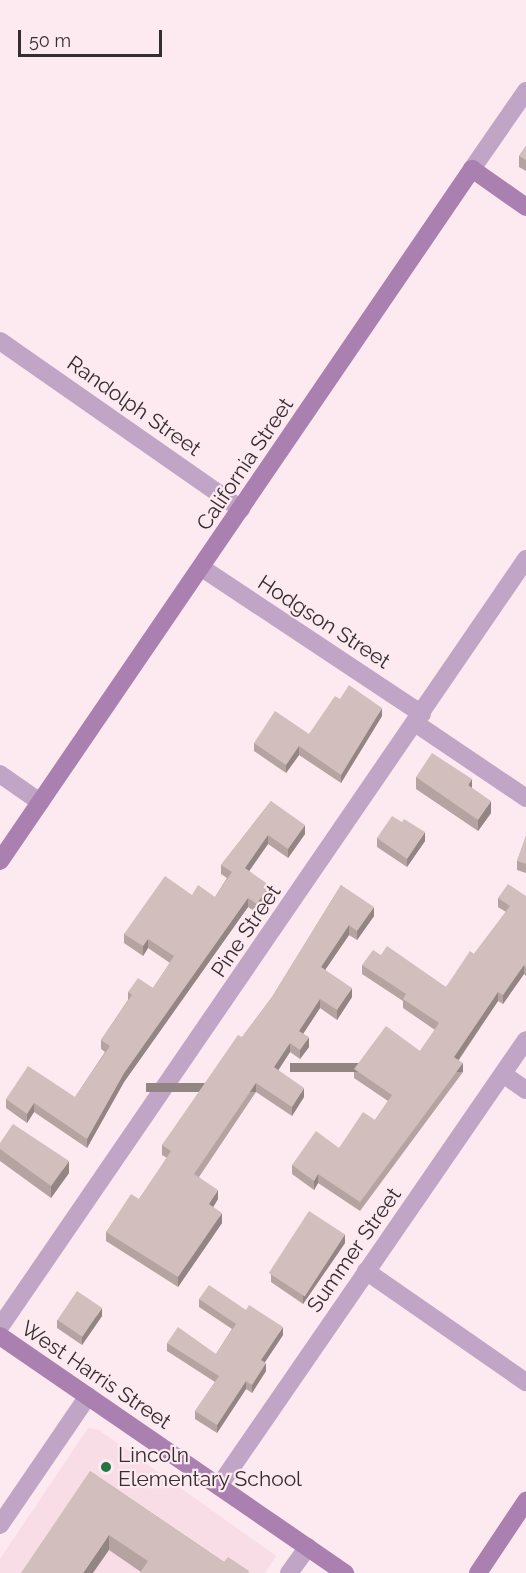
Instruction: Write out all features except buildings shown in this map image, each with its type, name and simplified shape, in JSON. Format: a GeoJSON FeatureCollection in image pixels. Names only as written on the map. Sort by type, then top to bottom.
{"type":"FeatureCollection","features":[{"type":"Feature","properties":{"kind":"street","name":"California Street"},"geometry":{"type":"LineString","coordinates":[[0,861],[526,91]]}},
{"type":"Feature","properties":{"kind":"street"},"geometry":{"type":"LineString","coordinates":[[472,169],[526,207]]}},
{"type":"Feature","properties":{"kind":"street","name":"Randolph Street"},"geometry":{"type":"LineString","coordinates":[[0,341],[241,509]]}},
{"type":"Feature","properties":{"kind":"street","name":"Pine Street"},"geometry":{"type":"LineString","coordinates":[[0,1327],[526,559]]}},
{"type":"Feature","properties":{"kind":"street","name":"Hodgson Street"},"geometry":{"type":"LineString","coordinates":[[202,568],[419,718],[526,798]]}},
{"type":"Feature","properties":{"kind":"street"},"geometry":{"type":"LineString","coordinates":[[0,774],[40,802]]}},
{"type":"Feature","properties":{"kind":"street","name":"Summer Street"},"geometry":{"type":"LineString","coordinates":[[219,1486],[526,1040]]}},
{"type":"Feature","properties":{"kind":"street"},"geometry":{"type":"LineString","coordinates":[[503,1074],[526,1090]]}},
{"type":"Feature","properties":{"kind":"street"},"geometry":{"type":"LineString","coordinates":[[366,1272],[526,1382]]}},
{"type":"Feature","properties":{"kind":"street","name":"West Harris Street"},"geometry":{"type":"LineString","coordinates":[[0,1336],[345,1573]]}},
{"type":"Feature","properties":{"kind":"street"},"geometry":{"type":"LineString","coordinates":[[0,1525],[88,1396]]}},
{"type":"Feature","properties":{"kind":"street"},"geometry":{"type":"LineString","coordinates":[[478,1573],[526,1501]]}},
{"type":"Feature","properties":{"kind":"street"},"geometry":{"type":"LineString","coordinates":[[289,1573],[308,1546]]}},
{"type":"Feature","properties":{"kind":"shaded area","name":"Lincoln Elementary School"},"geometry":{"type":"Polygon","coordinates":[[[88,1428],[99,1430],[276,1556],[265,1573],[0,1573],[0,1559],[88,1428]]]}},
{"type":"Feature","properties":{"kind":"place","name":"Lincoln Elementary School"},"geometry":{"type":"Point","coordinates":[106,1467]}}]}
